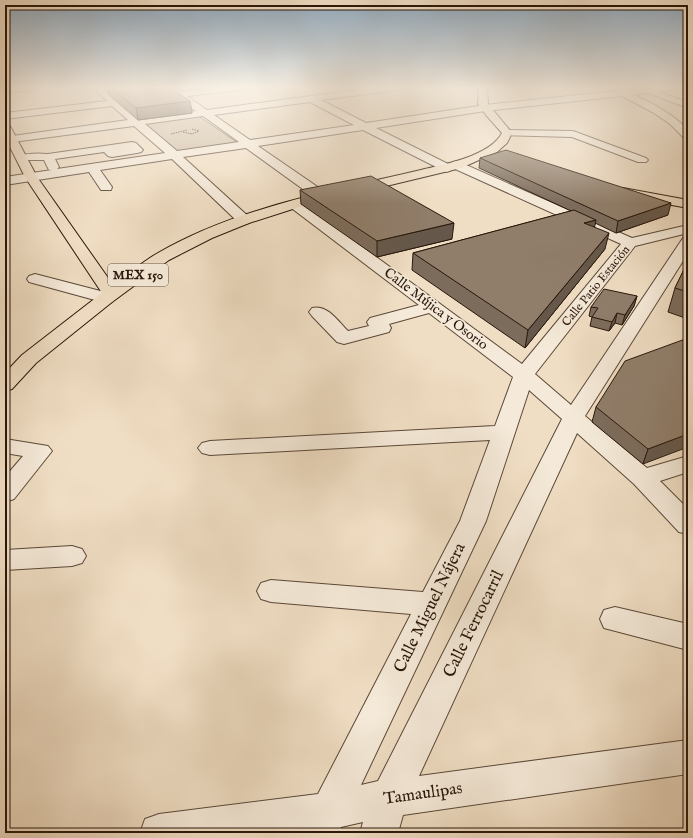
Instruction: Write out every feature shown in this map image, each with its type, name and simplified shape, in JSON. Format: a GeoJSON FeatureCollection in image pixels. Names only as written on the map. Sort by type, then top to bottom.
{"type":"FeatureCollection","features":[{"type":"Feature","properties":{"kind":"main road"},"geometry":{"type":"LineString","coordinates":[[5,126],[9,139],[22,158],[30,177],[109,296]]}},
{"type":"Feature","properties":{"kind":"main road"},"geometry":{"type":"LineString","coordinates":[[501,126],[507,133]]}},
{"type":"Feature","properties":{"kind":"main road","name":"MEX 150"},"geometry":{"type":"LineString","coordinates":[[5,385],[29,359],[109,296],[163,257],[207,235],[244,220],[295,204],[451,166],[493,150],[503,141],[507,133]]}},
{"type":"Feature","properties":{"kind":"main road"},"geometry":{"type":"LineString","coordinates":[[493,150],[508,154]]}},
{"type":"Feature","properties":{"kind":"main road"},"geometry":{"type":"LineString","coordinates":[[611,188],[688,204]]}},
{"type":"Feature","properties":{"kind":"street"},"geometry":{"type":"LineString","coordinates":[[9,139],[105,126]]}},
{"type":"Feature","properties":{"kind":"street"},"geometry":{"type":"LineString","coordinates":[[141,126],[174,154],[244,220]]}},
{"type":"Feature","properties":{"kind":"street"},"geometry":{"type":"LineString","coordinates":[[224,126],[323,197]]}},
{"type":"Feature","properties":{"kind":"street"},"geometry":{"type":"LineString","coordinates":[[5,181],[358,126]]}},
{"type":"Feature","properties":{"kind":"street"},"geometry":{"type":"LineString","coordinates":[[367,126],[451,166],[630,243]]}},
{"type":"Feature","properties":{"kind":"street"},"geometry":{"type":"LineString","coordinates":[[678,126],[688,136]]}},
{"type":"Feature","properties":{"kind":"street"},"geometry":{"type":"LineString","coordinates":[[507,133],[573,134],[642,160]]}},
{"type":"Feature","properties":{"kind":"street"},"geometry":{"type":"LineString","coordinates":[[22,158],[38,156],[50,162],[107,149]]}},
{"type":"Feature","properties":{"kind":"street"},"geometry":{"type":"LineString","coordinates":[[92,167],[106,187]]}},
{"type":"Feature","properties":{"kind":"street","name":"Calle Mújica y Osorio"},"geometry":{"type":"LineString","coordinates":[[295,204],[524,375],[643,478],[688,525]]}},
{"type":"Feature","properties":{"kind":"street"},"geometry":{"type":"LineString","coordinates":[[559,226],[578,220]]}},
{"type":"Feature","properties":{"kind":"street","name":"Calle Patio Estación"},"geometry":{"type":"LineString","coordinates":[[524,375],[630,243],[688,229]]}},
{"type":"Feature","properties":{"kind":"street"},"geometry":{"type":"LineString","coordinates":[[574,417],[688,241]]}},
{"type":"Feature","properties":{"kind":"street"},"geometry":{"type":"LineString","coordinates":[[35,279],[109,296]]}},
{"type":"Feature","properties":{"kind":"street"},"geometry":{"type":"LineString","coordinates":[[318,312],[344,338],[382,328],[376,322],[433,306]]}},
{"type":"Feature","properties":{"kind":"street","name":"Calle Miguel Nájera"},"geometry":{"type":"LineString","coordinates":[[324,822],[473,521],[524,375]]}},
{"type":"Feature","properties":{"kind":"street","name":"Calle Ferrocarril"},"geometry":{"type":"LineString","coordinates":[[379,833],[389,799],[574,417]]}},
{"type":"Feature","properties":{"kind":"street"},"geometry":{"type":"LineString","coordinates":[[210,448],[504,432]]}},
{"type":"Feature","properties":{"kind":"street"},"geometry":{"type":"LineString","coordinates":[[5,446],[40,451],[5,493]]}},
{"type":"Feature","properties":{"kind":"street"},"geometry":{"type":"LineString","coordinates":[[643,478],[688,464]]}},
{"type":"Feature","properties":{"kind":"street"},"geometry":{"type":"LineString","coordinates":[[5,560],[72,556]]}},
{"type":"Feature","properties":{"kind":"street"},"geometry":{"type":"LineString","coordinates":[[271,591],[432,604]]}},
{"type":"Feature","properties":{"kind":"street"},"geometry":{"type":"LineString","coordinates":[[615,619],[688,637]]}},
{"type":"Feature","properties":{"kind":"street","name":"Tamaulipas"},"geometry":{"type":"LineString","coordinates":[[159,833],[324,822],[389,799],[688,757]]}},
{"type":"Feature","properties":{"kind":"path"},"geometry":{"type":"LineString","coordinates":[[190,129],[199,131],[192,134],[183,132],[190,129]]}},
{"type":"Feature","properties":{"kind":"shaded area"},"geometry":{"type":"Polygon","coordinates":[[[146,126],[213,126],[238,143],[176,152],[146,126]]]}},
{"type":"Feature","properties":{"kind":"building"},"geometry":{"type":"Polygon","coordinates":[[[506,150],[671,203],[618,221],[480,158],[506,150]]]}},
{"type":"Feature","properties":{"kind":"building"},"geometry":{"type":"Polygon","coordinates":[[[371,176],[454,223],[377,241],[300,190],[371,176]]]}},
{"type":"Feature","properties":{"kind":"building"},"geometry":{"type":"Polygon","coordinates":[[[574,210],[596,220],[584,223],[609,233],[528,330],[413,253],[574,210]]]}},
{"type":"Feature","properties":{"kind":"building"},"geometry":{"type":"Polygon","coordinates":[[[688,261],[688,292],[675,288],[688,261]]]}},
{"type":"Feature","properties":{"kind":"building"},"geometry":{"type":"Polygon","coordinates":[[[604,289],[637,296],[625,315],[617,313],[612,322],[592,317],[598,308],[591,307],[604,289]]]}},
{"type":"Feature","properties":{"kind":"building"},"geometry":{"type":"Polygon","coordinates":[[[688,338],[688,434],[648,449],[596,407],[625,361],[688,338]]]}}]}
